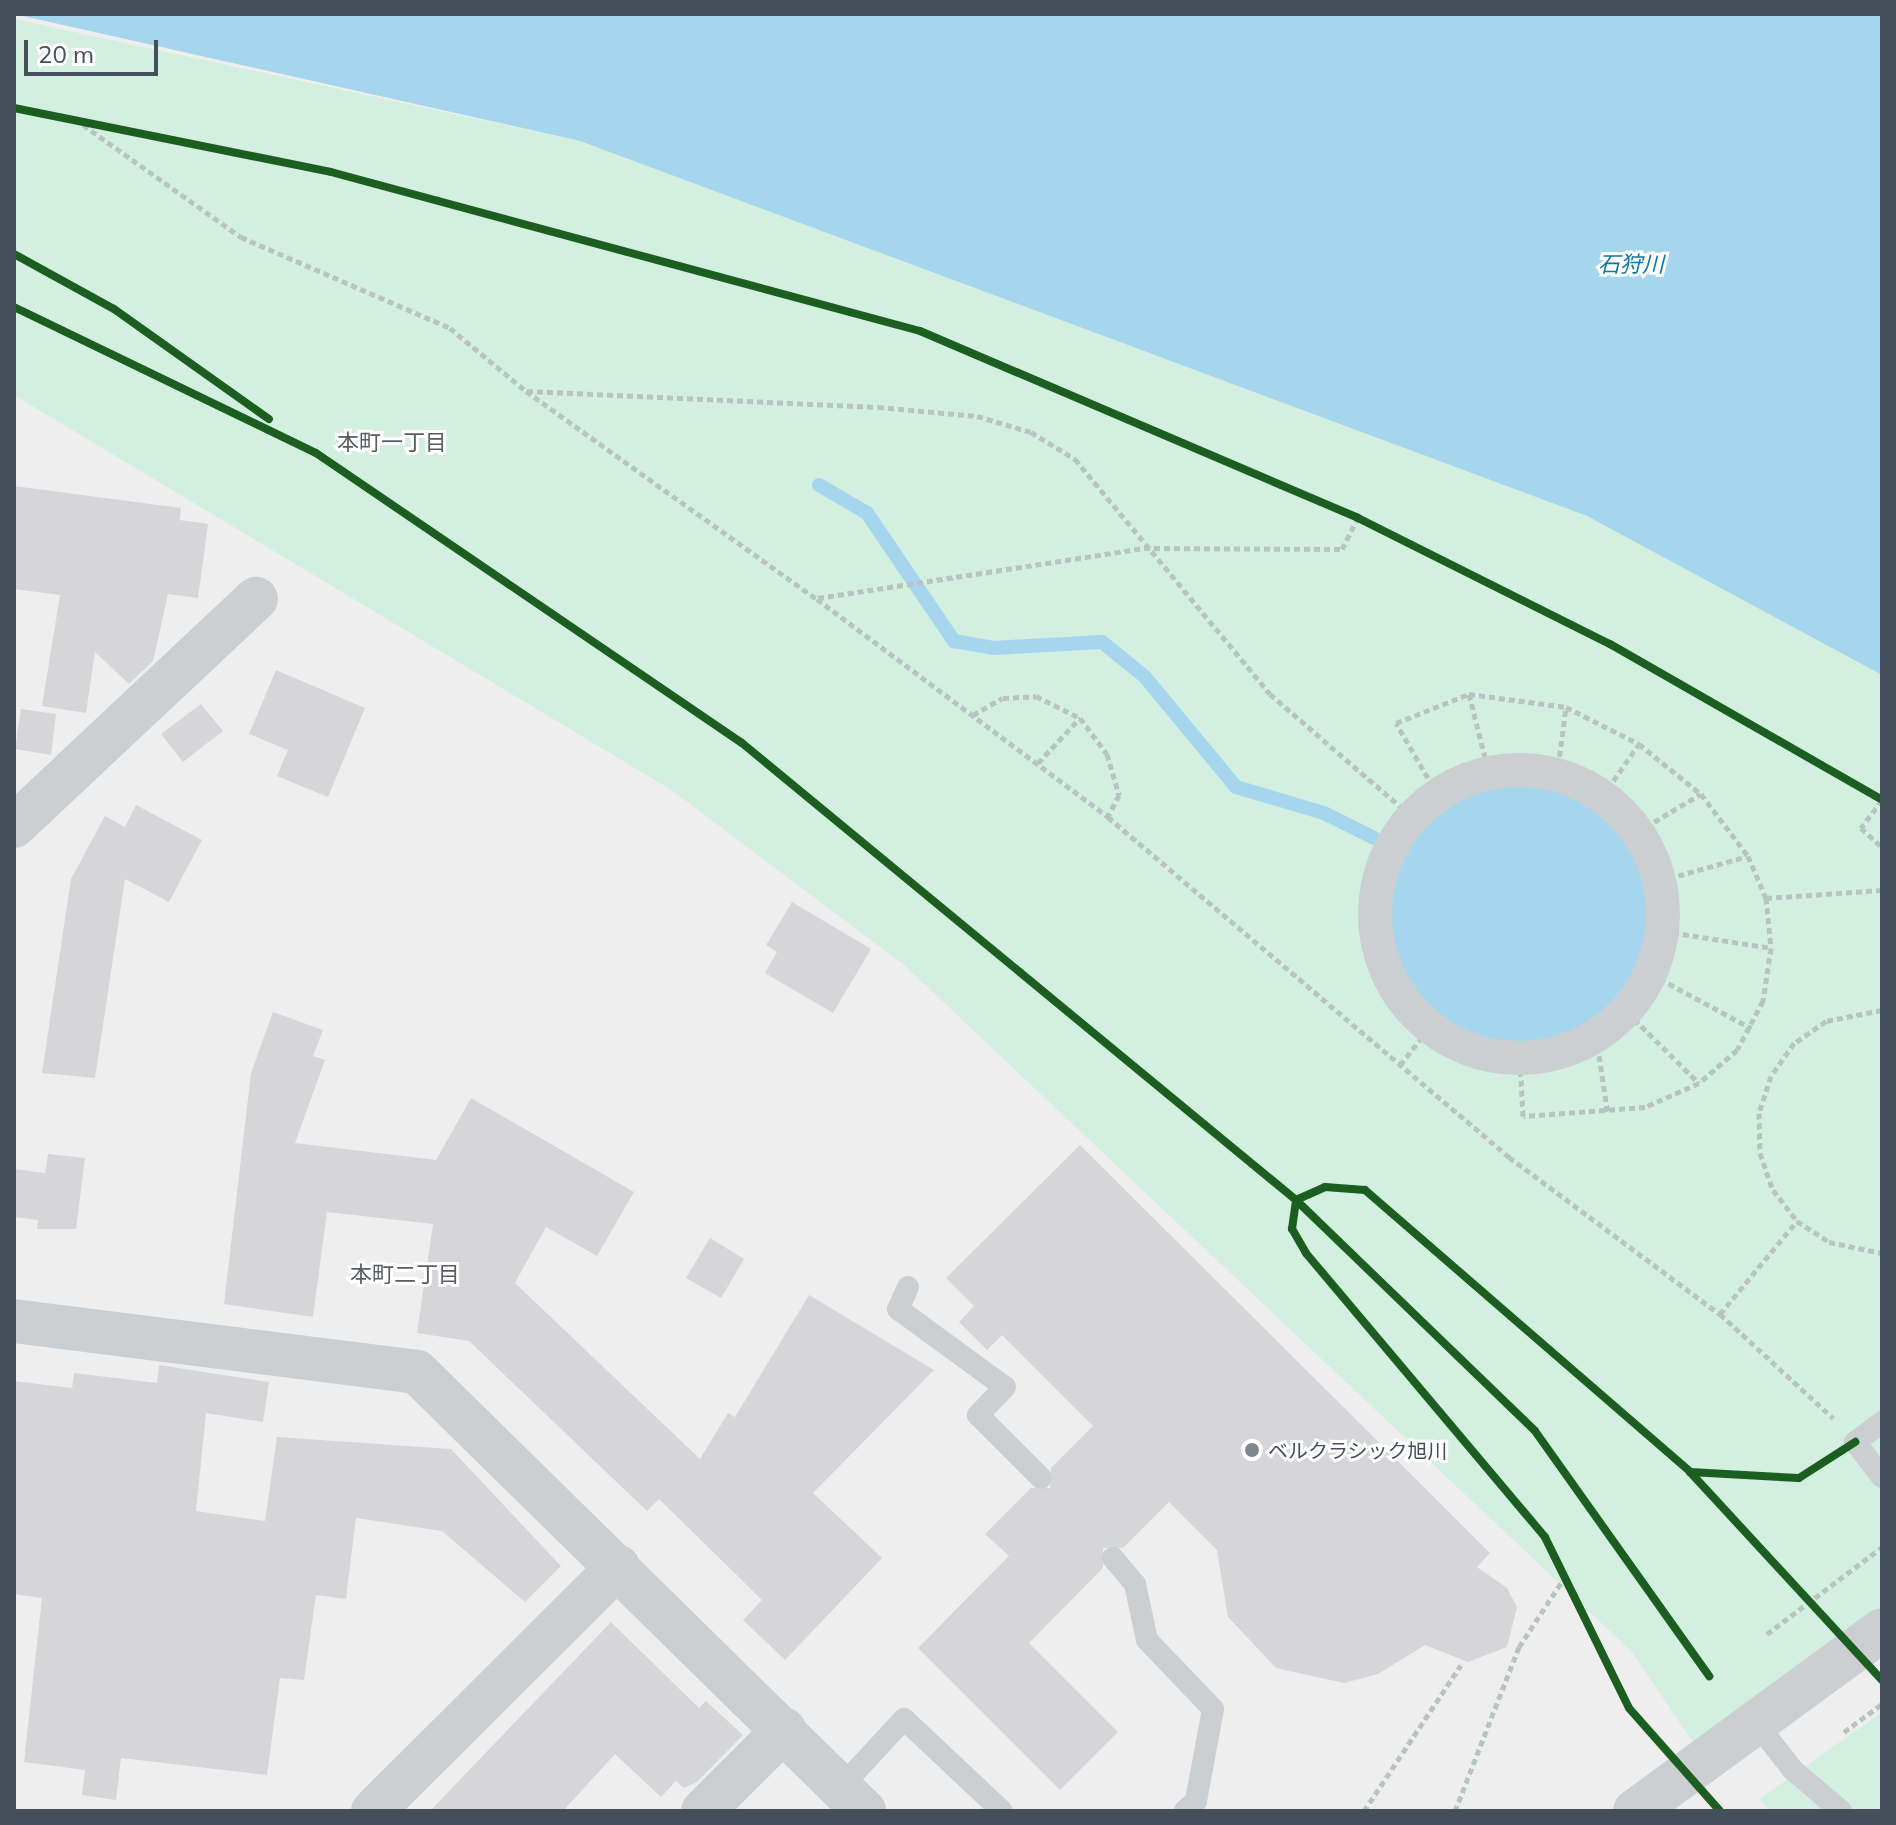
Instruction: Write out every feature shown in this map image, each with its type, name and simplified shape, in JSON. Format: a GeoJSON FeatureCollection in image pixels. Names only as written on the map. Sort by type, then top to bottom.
{"type":"FeatureCollection","features":[{"type":"Feature","properties":{"kind":"street"},"geometry":{"type":"LineString","coordinates":[[14,826],[256,599]]}},
{"type":"Feature","properties":{"kind":"street"},"geometry":{"type":"LineString","coordinates":[[1489,773],[1557,776],[1602,797],[1637,832],[1659,881],[1663,931],[1651,974],[1627,1012],[1596,1036],[1520,1059],[1476,1052],[1430,1027],[1387,973],[1376,937],[1384,863],[1410,815],[1438,795],[1489,773]]}},
{"type":"Feature","properties":{"kind":"street"},"geometry":{"type":"LineString","coordinates":[[14,1321],[417,1372],[852,1799]]}},
{"type":"Feature","properties":{"kind":"street"},"geometry":{"type":"LineString","coordinates":[[373,1811],[618,1567]]}},
{"type":"Feature","properties":{"kind":"street"},"geometry":{"type":"LineString","coordinates":[[1635,1811],[1882,1630]]}},
{"type":"Feature","properties":{"kind":"street"},"geometry":{"type":"LineString","coordinates":[[703,1811],[784,1730]]}},
{"type":"Feature","properties":{"kind":"lane"},"geometry":{"type":"LineString","coordinates":[[908,1287],[898,1309],[1005,1387],[978,1415],[1041,1478]]}},
{"type":"Feature","properties":{"kind":"lane"},"geometry":{"type":"LineString","coordinates":[[1882,1422],[1855,1442],[1882,1477]]}},
{"type":"Feature","properties":{"kind":"lane"},"geometry":{"type":"LineString","coordinates":[[1113,1558],[1135,1584],[1147,1640],[1213,1709],[1196,1801],[1185,1811]]}},
{"type":"Feature","properties":{"kind":"lane"},"geometry":{"type":"LineString","coordinates":[[852,1799],[904,1719],[1002,1811]]}},
{"type":"Feature","properties":{"kind":"lane"},"geometry":{"type":"LineString","coordinates":[[1756,1723],[1793,1770],[1841,1811]]}},
{"type":"Feature","properties":{"kind":"path"},"geometry":{"type":"LineString","coordinates":[[60,116],[105,125]]}},
{"type":"Feature","properties":{"kind":"path"},"geometry":{"type":"LineString","coordinates":[[75,119],[241,237],[450,328],[526,391],[817,599],[1038,763],[1108,817],[1509,1157],[1720,1314],[1795,1376],[1855,1442]]}},
{"type":"Feature","properties":{"kind":"path"},"geometry":{"type":"LineString","coordinates":[[526,391],[878,407],[1004,422],[1075,459],[1144,548],[1270,694],[1410,815]]}},
{"type":"Feature","properties":{"kind":"path"},"geometry":{"type":"LineString","coordinates":[[1344,512],[1372,525]]}},
{"type":"Feature","properties":{"kind":"path"},"geometry":{"type":"LineString","coordinates":[[817,599],[1144,548],[1342,549],[1358,518]]}},
{"type":"Feature","properties":{"kind":"path"},"geometry":{"type":"LineString","coordinates":[[1469,694],[1489,773]]}},
{"type":"Feature","properties":{"kind":"path"},"geometry":{"type":"LineString","coordinates":[[1438,795],[1396,723],[1469,694],[1566,707],[1639,744],[1701,794],[1748,856],[1766,898],[1771,948],[1751,1028],[1699,1083],[1608,1114],[1523,1116],[1520,1059]]}},
{"type":"Feature","properties":{"kind":"path"},"geometry":{"type":"LineString","coordinates":[[973,715],[1003,698],[1036,696],[1080,718],[1107,754],[1119,795],[1108,817]]}},
{"type":"Feature","properties":{"kind":"path"},"geometry":{"type":"LineString","coordinates":[[1557,776],[1566,707]]}},
{"type":"Feature","properties":{"kind":"path"},"geometry":{"type":"LineString","coordinates":[[1038,763],[1080,718]]}},
{"type":"Feature","properties":{"kind":"path"},"geometry":{"type":"LineString","coordinates":[[1602,797],[1639,744]]}},
{"type":"Feature","properties":{"kind":"path"},"geometry":{"type":"LineString","coordinates":[[1868,792],[1882,800],[1861,828],[1882,847]]}},
{"type":"Feature","properties":{"kind":"path"},"geometry":{"type":"LineString","coordinates":[[1637,832],[1701,794]]}},
{"type":"Feature","properties":{"kind":"path"},"geometry":{"type":"LineString","coordinates":[[1659,881],[1748,856]]}},
{"type":"Feature","properties":{"kind":"path"},"geometry":{"type":"LineString","coordinates":[[1766,898],[1882,890]]}},
{"type":"Feature","properties":{"kind":"path"},"geometry":{"type":"LineString","coordinates":[[1663,931],[1771,948]]}},
{"type":"Feature","properties":{"kind":"path"},"geometry":{"type":"LineString","coordinates":[[1651,974],[1751,1028]]}},
{"type":"Feature","properties":{"kind":"path"},"geometry":{"type":"LineString","coordinates":[[1882,1010],[1826,1021],[1794,1043],[1771,1076],[1759,1113],[1760,1153],[1773,1190],[1797,1221],[1829,1242],[1882,1253]]}},
{"type":"Feature","properties":{"kind":"path"},"geometry":{"type":"LineString","coordinates":[[1627,1012],[1699,1083]]}},
{"type":"Feature","properties":{"kind":"path"},"geometry":{"type":"LineString","coordinates":[[1400,1065],[1430,1027]]}},
{"type":"Feature","properties":{"kind":"path"},"geometry":{"type":"LineString","coordinates":[[1596,1036],[1608,1114]]}},
{"type":"Feature","properties":{"kind":"path"},"geometry":{"type":"LineString","coordinates":[[1720,1314],[1797,1221]]}},
{"type":"Feature","properties":{"kind":"path"},"geometry":{"type":"LineString","coordinates":[[1767,1634],[1882,1547]]}},
{"type":"Feature","properties":{"kind":"path"},"geometry":{"type":"LineString","coordinates":[[1561,1561],[1574,1586]]}},
{"type":"Feature","properties":{"kind":"path"},"geometry":{"type":"LineString","coordinates":[[1455,1811],[1519,1647],[1568,1572]]}},
{"type":"Feature","properties":{"kind":"path"},"geometry":{"type":"LineString","coordinates":[[1797,1587],[1818,1610]]}},
{"type":"Feature","properties":{"kind":"path"},"geometry":{"type":"LineString","coordinates":[[1364,1811],[1461,1665]]}},
{"type":"Feature","properties":{"kind":"path"},"geometry":{"type":"LineString","coordinates":[[1844,1732],[1882,1704]]}},
{"type":"Feature","properties":{"kind":"green space"},"geometry":{"type":"Polygon","coordinates":[[[14,19],[580,141],[1587,516],[1882,675],[1882,1625],[1705,1760],[1632,1652],[904,965],[673,791],[14,395],[14,19]]]}},
{"type":"Feature","properties":{"kind":"green space"},"geometry":{"type":"Polygon","coordinates":[[[1882,1712],[1882,1811],[1770,1811],[1760,1799],[1882,1712]]]}},
{"type":"Feature","properties":{"kind":"water","name":"石狩川"},"geometry":{"type":"Polygon","coordinates":[[[14,14],[1882,14],[1882,675],[1587,516],[580,141],[14,14]]]}},
{"type":"Feature","properties":{"kind":"water"},"geometry":{"type":"Polygon","coordinates":[[[1518,785],[1567,795],[1609,823],[1637,865],[1647,914],[1637,963],[1609,1005],[1567,1033],[1518,1043],[1469,1033],[1427,1005],[1399,963],[1389,914],[1399,865],[1427,823],[1469,795],[1518,785]]]}},
{"type":"Feature","properties":{"kind":"building"},"geometry":{"type":"Polygon","coordinates":[[[14,486],[181,508],[180,520],[208,524],[198,598],[168,594],[153,661],[129,684],[95,652],[86,713],[42,706],[60,595],[14,589],[14,486]]]}},
{"type":"Feature","properties":{"kind":"building"},"geometry":{"type":"Polygon","coordinates":[[[276,670],[365,708],[328,797],[277,776],[288,750],[249,734],[276,670]]]}},
{"type":"Feature","properties":{"kind":"building"},"geometry":{"type":"Polygon","coordinates":[[[201,704],[223,731],[183,762],[161,734],[201,704]]]}},
{"type":"Feature","properties":{"kind":"building"},"geometry":{"type":"Polygon","coordinates":[[[21,709],[56,714],[51,755],[15,749],[21,709]]]}},
{"type":"Feature","properties":{"kind":"building"},"geometry":{"type":"Polygon","coordinates":[[[136,805],[202,840],[169,902],[125,879],[95,1078],[42,1073],[71,879],[105,816],[125,827],[136,805]]]}},
{"type":"Feature","properties":{"kind":"building"},"geometry":{"type":"Polygon","coordinates":[[[792,902],[871,949],[833,1013],[765,973],[777,952],[766,945],[792,902]]]}},
{"type":"Feature","properties":{"kind":"building"},"geometry":{"type":"Polygon","coordinates":[[[273,1012],[323,1030],[313,1056],[325,1060],[295,1143],[436,1160],[471,1098],[634,1192],[597,1256],[546,1227],[515,1283],[700,1459],[728,1413],[735,1417],[809,1295],[934,1370],[813,1493],[882,1558],[785,1660],[743,1620],[762,1600],[659,1499],[647,1511],[469,1341],[417,1333],[433,1224],[327,1212],[313,1317],[224,1304],[251,1073],[273,1012]]]}},
{"type":"Feature","properties":{"kind":"building","name":"ベルクラシック旭川"},"geometry":{"type":"Polygon","coordinates":[[[1080,1145],[1490,1553],[1477,1567],[1507,1588],[1517,1607],[1507,1647],[1468,1662],[1425,1645],[1378,1674],[1344,1683],[1276,1668],[1228,1617],[1217,1550],[1169,1502],[1123,1548],[1103,1548],[1103,1568],[1029,1643],[1118,1732],[1060,1790],[918,1648],[1009,1556],[985,1534],[1031,1488],[1050,1488],[1051,1468],[1093,1426],[1002,1335],[987,1350],[959,1322],[974,1306],[946,1278],[1080,1145]]]}},
{"type":"Feature","properties":{"kind":"building"},"geometry":{"type":"Polygon","coordinates":[[[48,1154],[85,1158],[76,1229],[37,1229],[38,1220],[14,1217],[14,1169],[45,1173],[48,1154]]]}},
{"type":"Feature","properties":{"kind":"building"},"geometry":{"type":"Polygon","coordinates":[[[710,1238],[744,1259],[721,1298],[686,1278],[710,1238]]]}},
{"type":"Feature","properties":{"kind":"building"},"geometry":{"type":"Polygon","coordinates":[[[159,1365],[269,1382],[263,1422],[206,1413],[196,1511],[265,1521],[277,1437],[451,1449],[561,1566],[525,1602],[442,1531],[356,1518],[346,1599],[316,1595],[304,1680],[280,1678],[267,1775],[121,1758],[116,1800],[82,1795],[85,1770],[24,1762],[42,1598],[14,1594],[14,1381],[72,1388],[74,1373],[157,1383],[159,1365]]]}},
{"type":"Feature","properties":{"kind":"building"},"geometry":{"type":"Polygon","coordinates":[[[611,1622],[699,1708],[706,1701],[743,1735],[697,1782],[684,1788],[676,1781],[661,1797],[615,1754],[563,1811],[430,1811],[611,1622]]]}},
{"type":"Feature","properties":{"kind":"waterway"},"geometry":{"type":"LineString","coordinates":[[819,485],[867,513],[954,641],[993,648],[1102,642],[1145,677],[1236,787],[1324,813],[1374,838]]}},
{"type":"Feature","properties":{"kind":"cycle path"},"geometry":{"type":"LineString","coordinates":[[14,108],[331,172],[920,331],[1358,518],[1610,644],[1882,800]]}},
{"type":"Feature","properties":{"kind":"cycle path"},"geometry":{"type":"LineString","coordinates":[[14,254],[114,309],[269,419]]}},
{"type":"Feature","properties":{"kind":"cycle path"},"geometry":{"type":"LineString","coordinates":[[14,307],[316,453],[742,743],[1296,1200],[1535,1431],[1709,1676]]}},
{"type":"Feature","properties":{"kind":"cycle path"},"geometry":{"type":"LineString","coordinates":[[1720,1811],[1629,1708],[1545,1537],[1306,1253],[1292,1229],[1296,1200],[1325,1187],[1365,1190],[1690,1472],[1882,1680]]}},
{"type":"Feature","properties":{"kind":"cycle path"},"geometry":{"type":"LineString","coordinates":[[1690,1472],[1799,1478],[1855,1442]]}},
{"type":"Feature","properties":{"kind":"place","name":"ベルクラシック旭川"},"geometry":{"type":"Point","coordinates":[1252,1450]}},
{"type":"Feature","properties":{"kind":"district","name":"本町一丁目"},"geometry":{"type":"Point","coordinates":[392,443]}},
{"type":"Feature","properties":{"kind":"district","name":"本町二丁目"},"geometry":{"type":"Point","coordinates":[405,1275]}}]}
